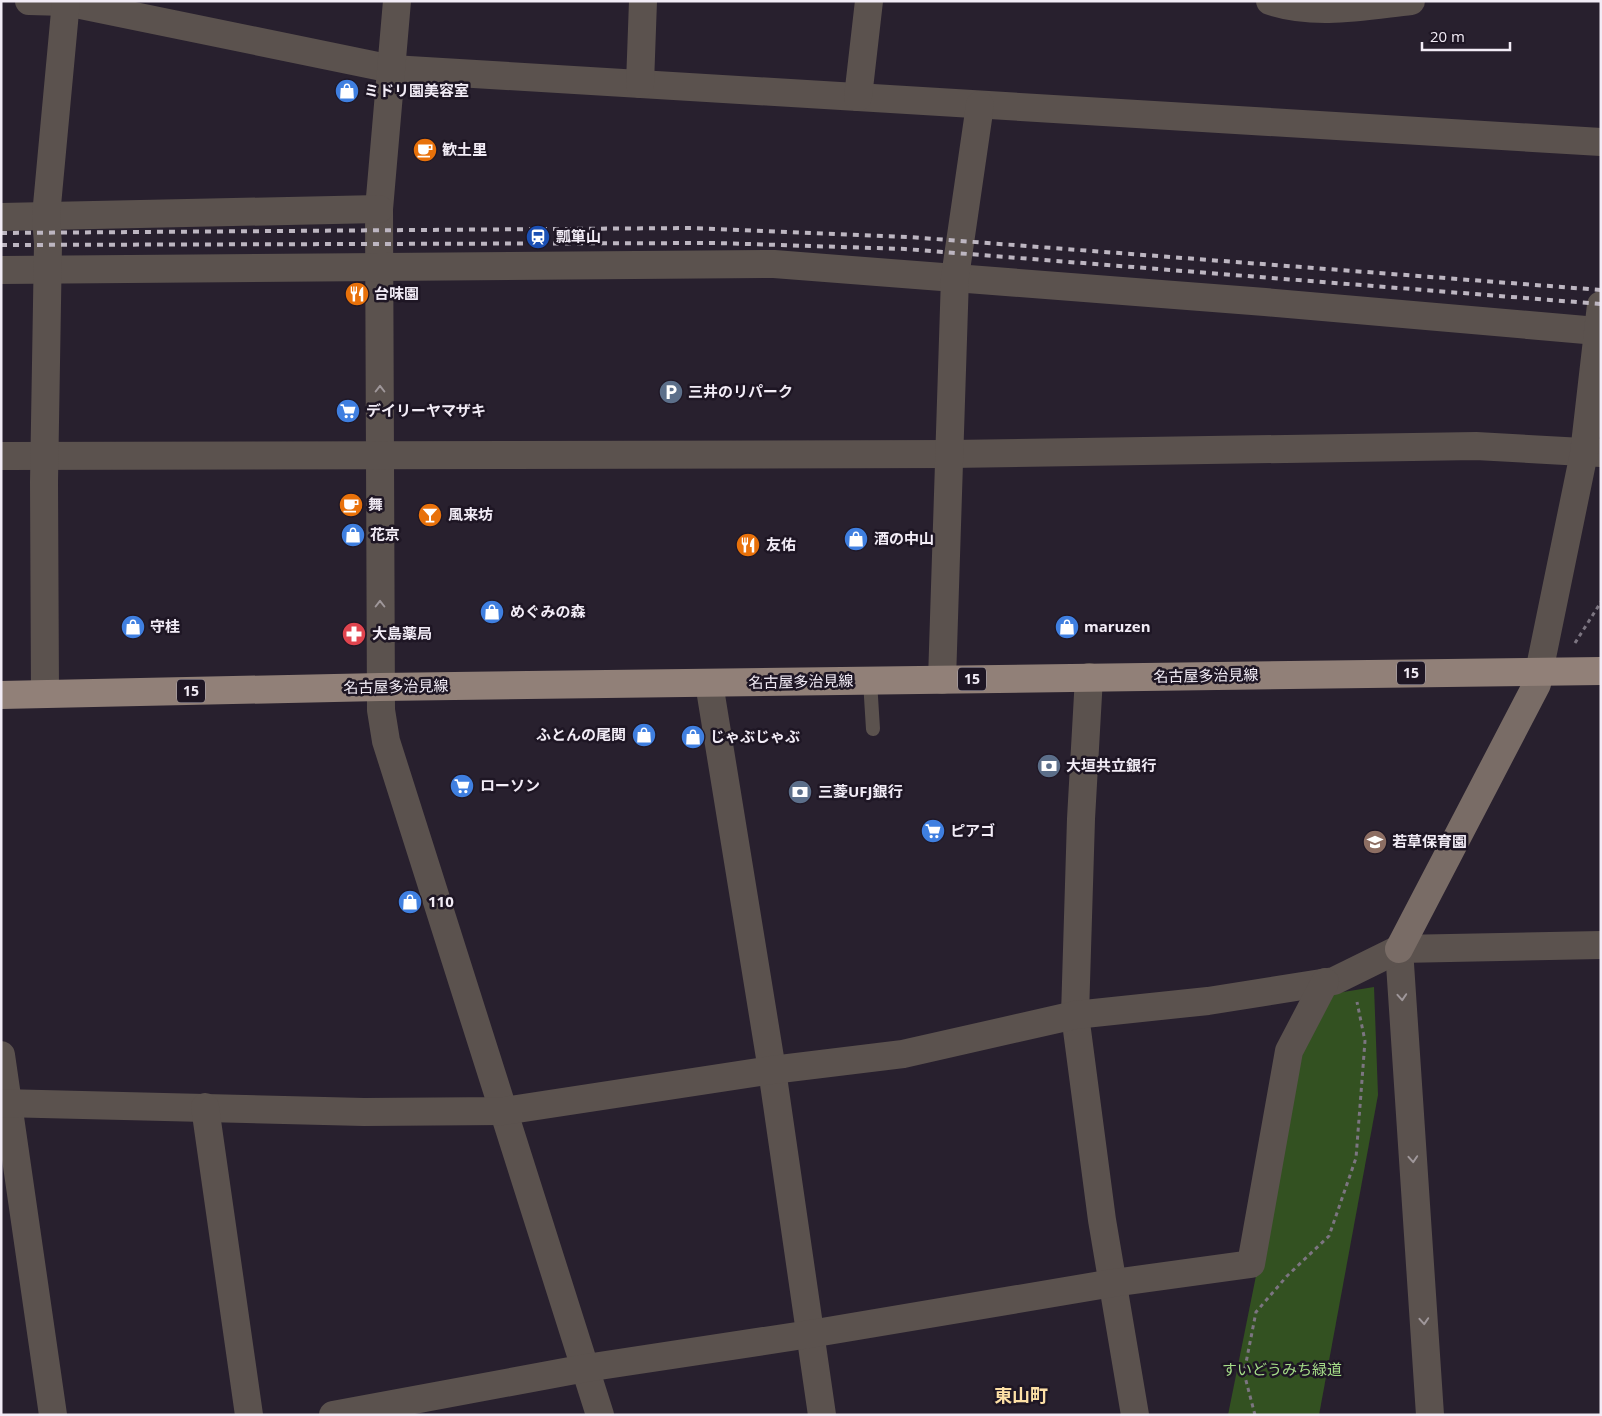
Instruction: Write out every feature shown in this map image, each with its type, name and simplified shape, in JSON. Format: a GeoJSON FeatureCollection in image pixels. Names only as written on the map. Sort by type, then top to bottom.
{"type":"FeatureCollection","features":[{"type":"Feature","properties":{"kind":"main road","name":"名古屋多治見線"},"geometry":{"type":"LineString","coordinates":[[1,695],[380,687],[1601,671]]}},
{"type":"Feature","properties":{"kind":"street"},"geometry":{"type":"LineString","coordinates":[[29,1],[66,2],[392,69],[1601,142]]}},
{"type":"Feature","properties":{"kind":"street"},"geometry":{"type":"LineString","coordinates":[[397,1],[379,209],[380,687],[386,741],[600,1415]]}},
{"type":"Feature","properties":{"kind":"street"},"geometry":{"type":"LineString","coordinates":[[640,84],[643,1]]}},
{"type":"Feature","properties":{"kind":"street"},"geometry":{"type":"LineString","coordinates":[[858,96],[869,1]]}},
{"type":"Feature","properties":{"kind":"street"},"geometry":{"type":"LineString","coordinates":[[1270,1],[1284,6],[1329,9],[1411,1]]}},
{"type":"Feature","properties":{"kind":"street"},"geometry":{"type":"LineString","coordinates":[[45,694],[46,270],[48,244],[46,216],[66,2]]}},
{"type":"Feature","properties":{"kind":"street"},"geometry":{"type":"LineString","coordinates":[[942,680],[951,454],[955,278],[980,105]]}},
{"type":"Feature","properties":{"kind":"street"},"geometry":{"type":"LineString","coordinates":[[1,217],[379,209]]}},
{"type":"Feature","properties":{"kind":"street"},"geometry":{"type":"LineString","coordinates":[[1,270],[774,264],[955,278],[1599,318],[1592,453],[1548,672],[1537,684],[1399,948],[1430,1415]]}},
{"type":"Feature","properties":{"kind":"street"},"geometry":{"type":"LineString","coordinates":[[1,456],[380,457],[951,454],[1466,446],[1592,453]]}},
{"type":"Feature","properties":{"kind":"street"},"geometry":{"type":"LineString","coordinates":[[1088,677],[1081,819],[1076,1015],[1102,1220],[1135,1415]]}},
{"type":"Feature","properties":{"kind":"street"},"geometry":{"type":"LineString","coordinates":[[710,683],[772,1070],[822,1415]]}},
{"type":"Feature","properties":{"kind":"street"},"geometry":{"type":"LineString","coordinates":[[5,1103],[364,1112],[504,1111],[772,1070],[903,1054],[1076,1015],[1208,1001],[1334,981],[1399,948],[1601,945]]}},
{"type":"Feature","properties":{"kind":"street"},"geometry":{"type":"LineString","coordinates":[[333,1415],[586,1368],[810,1334],[1112,1283],[1251,1264],[1289,1051],[1325,982]]}},
{"type":"Feature","properties":{"kind":"street"},"geometry":{"type":"LineString","coordinates":[[1,1055],[5,1103],[53,1415]]}},
{"type":"Feature","properties":{"kind":"street"},"geometry":{"type":"LineString","coordinates":[[204,1107],[249,1415]]}},
{"type":"Feature","properties":{"kind":"lane"},"geometry":{"type":"LineString","coordinates":[[870,681],[873,729]]}},
{"type":"Feature","properties":{"kind":"path"},"geometry":{"type":"LineString","coordinates":[[1548,672],[1601,602]]}},
{"type":"Feature","properties":{"kind":"path"},"geometry":{"type":"LineString","coordinates":[[1255,1415],[1244,1373],[1256,1312],[1287,1276],[1329,1236],[1356,1158],[1365,1041],[1351,972]]}},
{"type":"Feature","properties":{"kind":"green space","name":"すいどうみち緑道"},"geometry":{"type":"Polygon","coordinates":[[[1374,987],[1378,1095],[1319,1415],[1228,1415],[1300,1057],[1331,994],[1374,987]]]}},
{"type":"Feature","properties":{"kind":"railway"},"geometry":{"type":"LineString","coordinates":[[1,233],[693,228],[909,237],[1601,290]]}},
{"type":"Feature","properties":{"kind":"railway"},"geometry":{"type":"LineString","coordinates":[[1,245],[716,243],[905,249],[1601,304]]}},
{"type":"Feature","properties":{"kind":"place","name":"ミドリ園美容室"},"geometry":{"type":"Point","coordinates":[347,91]}},
{"type":"Feature","properties":{"kind":"place","name":"歓土里"},"geometry":{"type":"Point","coordinates":[425,150]}},
{"type":"Feature","properties":{"kind":"place","name":"瓢箪山"},"geometry":{"type":"Point","coordinates":[538,237]}},
{"type":"Feature","properties":{"kind":"place","name":"台味園"},"geometry":{"type":"Point","coordinates":[357,294]}},
{"type":"Feature","properties":{"kind":"place","name":"三井のリパーク"},"geometry":{"type":"Point","coordinates":[671,392]}},
{"type":"Feature","properties":{"kind":"place","name":"デイリーヤマザキ"},"geometry":{"type":"Point","coordinates":[348,411]}},
{"type":"Feature","properties":{"kind":"place","name":"舞"},"geometry":{"type":"Point","coordinates":[351,505]}},
{"type":"Feature","properties":{"kind":"place","name":"風来坊"},"geometry":{"type":"Point","coordinates":[430,515]}},
{"type":"Feature","properties":{"kind":"place","name":"花京"},"geometry":{"type":"Point","coordinates":[353,535]}},
{"type":"Feature","properties":{"kind":"place","name":"酒の中山"},"geometry":{"type":"Point","coordinates":[856,539]}},
{"type":"Feature","properties":{"kind":"place","name":"友佑"},"geometry":{"type":"Point","coordinates":[748,545]}},
{"type":"Feature","properties":{"kind":"place","name":"めぐみの森"},"geometry":{"type":"Point","coordinates":[492,612]}},
{"type":"Feature","properties":{"kind":"place","name":"守桂"},"geometry":{"type":"Point","coordinates":[133,627]}},
{"type":"Feature","properties":{"kind":"place","name":"maruzen"},"geometry":{"type":"Point","coordinates":[1067,627]}},
{"type":"Feature","properties":{"kind":"place","name":"大島薬局"},"geometry":{"type":"Point","coordinates":[354,634]}},
{"type":"Feature","properties":{"kind":"place","name":"ふとんの尾関"},"geometry":{"type":"Point","coordinates":[644,735]}},
{"type":"Feature","properties":{"kind":"place","name":"じゃぶじゃぶ"},"geometry":{"type":"Point","coordinates":[693,737]}},
{"type":"Feature","properties":{"kind":"place","name":"大垣共立銀行"},"geometry":{"type":"Point","coordinates":[1049,766]}},
{"type":"Feature","properties":{"kind":"place","name":"ローソン"},"geometry":{"type":"Point","coordinates":[462,786]}},
{"type":"Feature","properties":{"kind":"place","name":"三菱UFJ銀行"},"geometry":{"type":"Point","coordinates":[800,792]}},
{"type":"Feature","properties":{"kind":"place","name":"ピアゴ"},"geometry":{"type":"Point","coordinates":[933,831]}},
{"type":"Feature","properties":{"kind":"place","name":"若草保育園"},"geometry":{"type":"Point","coordinates":[1375,842]}},
{"type":"Feature","properties":{"kind":"place","name":"110"},"geometry":{"type":"Point","coordinates":[410,902]}},
{"type":"Feature","properties":{"kind":"district","name":"東山町"},"geometry":{"type":"Point","coordinates":[1021,1396]}}]}
